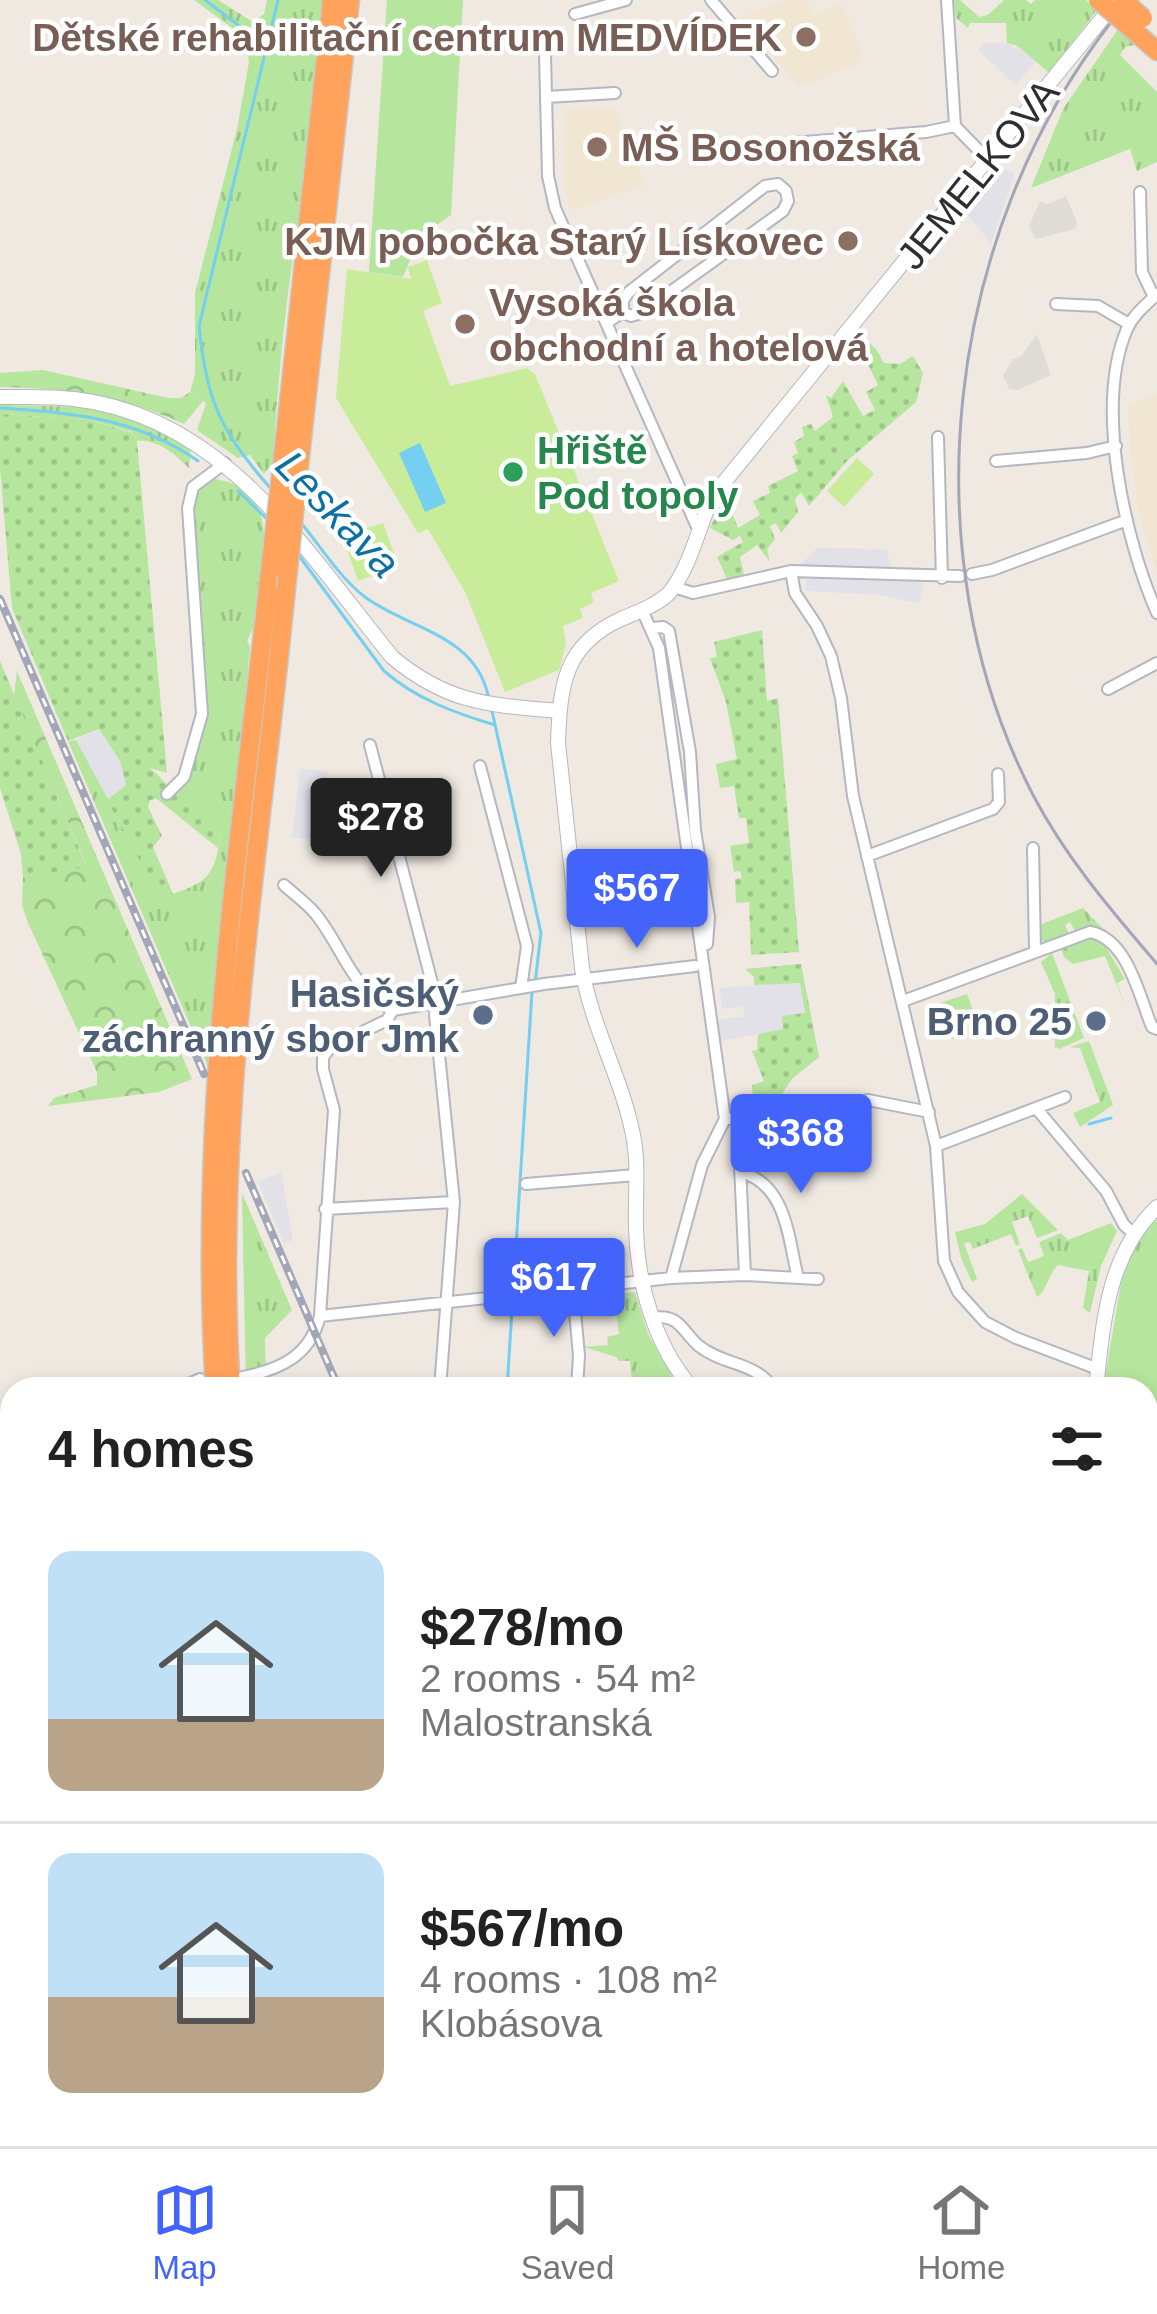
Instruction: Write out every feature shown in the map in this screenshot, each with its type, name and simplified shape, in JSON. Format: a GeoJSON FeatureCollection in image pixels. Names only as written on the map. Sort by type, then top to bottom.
{"type":"FeatureCollection","features":[{"type":"Feature","properties":{"kind":"highway"},"geometry":{"type":"LineString","coordinates":[[208,1377],[215,1082],[332,0]]}},
{"type":"Feature","properties":{"kind":"highway"},"geometry":{"type":"LineString","coordinates":[[236,1377],[226,1298],[231,1101],[350,0]]}},
{"type":"Feature","properties":{"kind":"highway"},"geometry":{"type":"LineString","coordinates":[[1123,0],[1145,26],[1157,51]]}},
{"type":"Feature","properties":{"kind":"highway"},"geometry":{"type":"LineString","coordinates":[[1102,8],[1145,26]]}},
{"type":"Feature","properties":{"kind":"street"},"geometry":{"type":"LineString","coordinates":[[574,14],[626,0]]}},
{"type":"Feature","properties":{"kind":"street"},"geometry":{"type":"LineString","coordinates":[[711,0],[772,71]]}},
{"type":"Feature","properties":{"kind":"street"},"geometry":{"type":"LineString","coordinates":[[947,0],[955,126],[988,160]]}},
{"type":"Feature","properties":{"kind":"street","name":"JEMELKOVA"},"geometry":{"type":"LineString","coordinates":[[674,587],[712,497],[988,160],[1102,8]]}},
{"type":"Feature","properties":{"kind":"street"},"geometry":{"type":"LineString","coordinates":[[545,54],[550,189],[562,229],[698,529]]}},
{"type":"Feature","properties":{"kind":"street"},"geometry":{"type":"LineString","coordinates":[[546,97],[615,93]]}},
{"type":"Feature","properties":{"kind":"street"},"geometry":{"type":"LineString","coordinates":[[793,143],[955,126]]}},
{"type":"Feature","properties":{"kind":"street"},"geometry":{"type":"LineString","coordinates":[[778,184],[786,190],[788,201],[782,211],[641,313],[622,312],[629,292],[765,186],[778,184]]}},
{"type":"Feature","properties":{"kind":"street"},"geometry":{"type":"LineString","coordinates":[[1140,192],[1142,272],[1155,296],[1129,324],[1114,390],[1116,446],[1127,520],[1157,613]]}},
{"type":"Feature","properties":{"kind":"street"},"geometry":{"type":"LineString","coordinates":[[1056,304],[1098,306],[1129,324]]}},
{"type":"Feature","properties":{"kind":"street"},"geometry":{"type":"LineString","coordinates":[[605,323],[622,312]]}},
{"type":"Feature","properties":{"kind":"street"},"geometry":{"type":"LineString","coordinates":[[0,397],[74,398],[117,408],[188,437],[250,484],[392,657],[420,680],[479,704],[559,711]]}},
{"type":"Feature","properties":{"kind":"street"},"geometry":{"type":"LineString","coordinates":[[938,437],[942,578]]}},
{"type":"Feature","properties":{"kind":"street"},"geometry":{"type":"LineString","coordinates":[[997,461],[1116,446]]}},
{"type":"Feature","properties":{"kind":"street"},"geometry":{"type":"LineString","coordinates":[[167,794],[184,777],[202,714],[188,508],[193,488],[225,463]]}},
{"type":"Feature","properties":{"kind":"street"},"geometry":{"type":"LineString","coordinates":[[684,1377],[666,1352],[643,1283],[636,1233],[634,1137],[584,981],[558,743],[559,711],[573,656],[583,640],[674,587],[693,593],[791,572],[966,575],[1011,564],[1127,520]]}},
{"type":"Feature","properties":{"kind":"street"},"geometry":{"type":"LineString","coordinates":[[791,572],[795,593],[831,656],[841,698],[853,796],[936,1146],[944,1261],[958,1292],[985,1322],[1098,1369]]}},
{"type":"Feature","properties":{"kind":"street"},"geometry":{"type":"LineString","coordinates":[[639,611],[653,628],[669,631],[690,752],[695,830],[710,916],[700,965],[742,1172],[745,1275]]}},
{"type":"Feature","properties":{"kind":"street"},"geometry":{"type":"LineString","coordinates":[[1108,689],[1157,663]]}},
{"type":"Feature","properties":{"kind":"street"},"geometry":{"type":"LineString","coordinates":[[370,745],[437,1002],[434,1015],[454,1202],[441,1377]]}},
{"type":"Feature","properties":{"kind":"street"},"geometry":{"type":"LineString","coordinates":[[480,766],[527,946],[523,987]]}},
{"type":"Feature","properties":{"kind":"street"},"geometry":{"type":"LineString","coordinates":[[867,856],[993,809],[1000,802],[998,774]]}},
{"type":"Feature","properties":{"kind":"street"},"geometry":{"type":"LineString","coordinates":[[1033,848],[1035,951]]}},
{"type":"Feature","properties":{"kind":"street"},"geometry":{"type":"LineString","coordinates":[[284,885],[314,911],[361,987],[393,1010],[523,987],[700,965]]}},
{"type":"Feature","properties":{"kind":"street"},"geometry":{"type":"LineString","coordinates":[[903,1001],[1084,932],[1103,935],[1123,957],[1152,1027],[1157,1029]]}},
{"type":"Feature","properties":{"kind":"street"},"geometry":{"type":"LineString","coordinates":[[255,1377],[276,1370],[308,1347],[320,1316],[334,1110],[323,1057],[330,1048],[386,1020],[393,1010]]}},
{"type":"Feature","properties":{"kind":"street"},"geometry":{"type":"LineString","coordinates":[[936,1146],[1065,1097]]}},
{"type":"Feature","properties":{"kind":"street"},"geometry":{"type":"LineString","coordinates":[[732,1120],[803,1118],[868,1100],[929,1112]]}},
{"type":"Feature","properties":{"kind":"street"},"geometry":{"type":"LineString","coordinates":[[1036,1108],[1106,1191],[1134,1234]]}},
{"type":"Feature","properties":{"kind":"street"},"geometry":{"type":"LineString","coordinates":[[671,1278],[702,1165],[732,1120]]}},
{"type":"Feature","properties":{"kind":"street"},"geometry":{"type":"LineString","coordinates":[[742,1172],[777,1195],[798,1278]]}},
{"type":"Feature","properties":{"kind":"street"},"geometry":{"type":"LineString","coordinates":[[526,1184],[636,1175]]}},
{"type":"Feature","properties":{"kind":"street"},"geometry":{"type":"LineString","coordinates":[[325,1209],[454,1202]]}},
{"type":"Feature","properties":{"kind":"street"},"geometry":{"type":"LineString","coordinates":[[1097,1377],[1112,1282],[1134,1234],[1157,1207]]}},
{"type":"Feature","properties":{"kind":"street"},"geometry":{"type":"LineString","coordinates":[[320,1316],[671,1278],[818,1279]]}},
{"type":"Feature","properties":{"kind":"street"},"geometry":{"type":"LineString","coordinates":[[573,1291],[578,1377]]}},
{"type":"Feature","properties":{"kind":"street"},"geometry":{"type":"LineString","coordinates":[[653,1318],[664,1316],[682,1324],[698,1345],[758,1370],[764,1377]]}},
{"type":"Feature","properties":{"kind":"shaded area","name":"Dětské rehabilitační centrum MEDVÍDEK"},"geometry":{"type":"Polygon","coordinates":[[[787,0],[807,0],[814,15],[842,3],[863,55],[861,62],[799,87],[740,18],[787,0]]]}},
{"type":"Feature","properties":{"kind":"shaded area"},"geometry":{"type":"Polygon","coordinates":[[[984,43],[1018,46],[1036,61],[1016,85],[978,50],[984,43]]]}},
{"type":"Feature","properties":{"kind":"shaded area","name":"MŠ Bosonožská"},"geometry":{"type":"Polygon","coordinates":[[[615,107],[644,185],[571,211],[564,188],[565,109],[615,107]]]}},
{"type":"Feature","properties":{"kind":"shaded area"},"geometry":{"type":"Polygon","coordinates":[[[997,166],[1015,173],[991,243],[967,214],[992,184],[997,166]]]}},
{"type":"Feature","properties":{"kind":"shaded area"},"geometry":{"type":"Polygon","coordinates":[[[1066,196],[1075,229],[1036,239],[1029,226],[1040,201],[1047,204],[1066,196]]]}},
{"type":"Feature","properties":{"kind":"shaded area"},"geometry":{"type":"Polygon","coordinates":[[[1037,334],[1051,375],[1009,389],[1003,376],[1037,334]]]}},
{"type":"Feature","properties":{"kind":"shaded area"},"geometry":{"type":"Polygon","coordinates":[[[1157,394],[1157,574],[1139,514],[1129,405],[1157,394]]]}},
{"type":"Feature","properties":{"kind":"shaded area"},"geometry":{"type":"Polygon","coordinates":[[[817,548],[887,549],[891,571],[798,567],[817,548]]]}},
{"type":"Feature","properties":{"kind":"shaded area"},"geometry":{"type":"Polygon","coordinates":[[[806,577],[923,581],[919,604],[881,595],[806,591],[806,577]]]}},
{"type":"Feature","properties":{"kind":"shaded area"},"geometry":{"type":"Polygon","coordinates":[[[99,729],[121,761],[126,785],[107,800],[76,740],[99,729]]]}},
{"type":"Feature","properties":{"kind":"shaded area"},"geometry":{"type":"Polygon","coordinates":[[[300,769],[328,771],[313,840],[292,837],[300,769]]]}},
{"type":"Feature","properties":{"kind":"shaded area"},"geometry":{"type":"Polygon","coordinates":[[[800,982],[805,1013],[784,1029],[720,1041],[718,1020],[745,1016],[743,1007],[722,1009],[720,988],[800,982]]]}},
{"type":"Feature","properties":{"kind":"shaded area"},"geometry":{"type":"Polygon","coordinates":[[[870,1106],[868,1174],[818,1173],[818,1118],[870,1106]]]}},
{"type":"Feature","properties":{"kind":"shaded area"},"geometry":{"type":"Polygon","coordinates":[[[281,1172],[293,1240],[284,1244],[258,1182],[281,1172]]]}},
{"type":"Feature","properties":{"kind":"green space"},"geometry":{"type":"Polygon","coordinates":[[[194,0],[218,0],[253,22],[264,14],[267,0],[332,0],[291,268],[273,462],[264,474],[250,455],[238,458],[197,430],[206,403],[190,392],[195,374],[195,293],[249,62],[247,46],[238,32],[194,0]]]}},
{"type":"Feature","properties":{"kind":"green space"},"geometry":{"type":"Polygon","coordinates":[[[387,0],[463,0],[451,215],[420,236],[403,277],[369,272],[387,0]]]}},
{"type":"Feature","properties":{"kind":"green space"},"geometry":{"type":"Polygon","coordinates":[[[954,0],[979,17],[1004,0],[1031,4],[1035,0],[1086,0],[1097,10],[1049,73],[1018,46],[1007,43],[1006,23],[970,23],[968,28],[956,18],[954,0]]]}},
{"type":"Feature","properties":{"kind":"green space"},"geometry":{"type":"Polygon","coordinates":[[[1119,28],[1135,45],[1125,47],[1120,55],[1157,92],[1157,162],[1137,171],[1130,149],[1031,188],[1063,109],[1119,28]]]}},
{"type":"Feature","properties":{"kind":"green space"},"geometry":{"type":"Polygon","coordinates":[[[427,260],[442,303],[423,311],[450,386],[527,368],[535,374],[619,581],[591,593],[594,602],[580,609],[583,618],[563,626],[566,644],[559,670],[505,692],[466,594],[428,529],[418,533],[336,398],[347,269],[411,279],[408,267],[427,260]]]}},
{"type":"Feature","properties":{"kind":"green space"},"geometry":{"type":"Polygon","coordinates":[[[860,335],[884,363],[900,364],[913,356],[923,373],[916,402],[847,461],[809,506],[801,492],[795,499],[798,512],[781,533],[776,523],[770,526],[775,539],[767,549],[770,562],[757,545],[740,557],[744,575],[727,579],[717,557],[743,542],[740,536],[733,540],[710,528],[722,502],[738,528],[760,515],[753,501],[770,493],[768,486],[798,471],[792,456],[798,453],[794,442],[804,436],[802,427],[811,424],[815,431],[833,417],[826,395],[831,398],[843,381],[863,416],[875,410],[866,392],[878,385],[866,360],[850,347],[860,335]]]}},
{"type":"Feature","properties":{"kind":"green space"},"geometry":{"type":"Polygon","coordinates":[[[43,370],[168,398],[190,392],[203,401],[184,424],[94,395],[0,387],[0,373],[43,370]]]}},
{"type":"Feature","properties":{"kind":"green space"},"geometry":{"type":"Polygon","coordinates":[[[0,405],[88,407],[139,422],[191,446],[189,468],[159,445],[137,441],[132,432],[89,420],[0,414],[0,405]]]}},
{"type":"Feature","properties":{"kind":"green space"},"geometry":{"type":"Polygon","coordinates":[[[0,414],[89,420],[132,433],[137,441],[167,773],[150,768],[220,834],[218,848],[157,799],[150,800],[148,807],[162,836],[153,847],[173,894],[161,899],[107,800],[126,785],[120,761],[99,729],[68,741],[12,608],[0,414]]]}},
{"type":"Feature","properties":{"kind":"green space"},"geometry":{"type":"Polygon","coordinates":[[[857,458],[874,474],[844,507],[827,491],[857,458]]]}},
{"type":"Feature","properties":{"kind":"green space"},"geometry":{"type":"Polygon","coordinates":[[[205,478],[232,484],[250,495],[264,533],[253,629],[247,640],[210,1071],[68,741],[76,740],[161,898],[204,878],[215,862],[220,834],[167,794],[184,777],[202,714],[188,508],[193,487],[205,478]]]}},
{"type":"Feature","properties":{"kind":"green space"},"geometry":{"type":"Polygon","coordinates":[[[383,523],[399,567],[358,581],[342,536],[383,523]]]}},
{"type":"Feature","properties":{"kind":"green space"},"geometry":{"type":"Polygon","coordinates":[[[762,630],[767,701],[778,698],[799,952],[751,955],[749,902],[736,903],[735,879],[742,878],[740,871],[734,872],[730,846],[749,843],[746,818],[739,818],[734,786],[720,788],[716,764],[737,759],[726,702],[710,658],[717,657],[714,642],[762,630]]]}},
{"type":"Feature","properties":{"kind":"green space"},"geometry":{"type":"Polygon","coordinates":[[[0,661],[87,867],[23,877],[21,854],[0,788],[0,661]]]}},
{"type":"Feature","properties":{"kind":"green space"},"geometry":{"type":"Polygon","coordinates":[[[17,671],[192,1079],[159,1092],[48,1106],[54,1098],[97,1085],[97,1072],[28,923],[22,905],[23,877],[87,866],[14,695],[17,671]]]}},
{"type":"Feature","properties":{"kind":"green space"},"geometry":{"type":"Polygon","coordinates":[[[1083,908],[1105,931],[1086,927],[1075,931],[1070,922],[1065,925],[1069,934],[1040,940],[1037,926],[1083,908]]]}},
{"type":"Feature","properties":{"kind":"green space"},"geometry":{"type":"Polygon","coordinates":[[[1089,938],[1102,941],[1125,979],[1117,983],[1126,1007],[1105,956],[1073,964],[1064,957],[1061,949],[1089,938]]]}},
{"type":"Feature","properties":{"kind":"green space"},"geometry":{"type":"Polygon","coordinates":[[[1052,953],[1084,1038],[1059,1049],[1055,1047],[1055,994],[1041,962],[1052,953]]]}},
{"type":"Feature","properties":{"kind":"green space"},"geometry":{"type":"Polygon","coordinates":[[[801,964],[819,1057],[793,1078],[777,1101],[754,1111],[752,1085],[764,1081],[752,1051],[757,1050],[758,1034],[783,1029],[782,1016],[805,1013],[800,983],[754,985],[754,977],[745,969],[801,964]]]}},
{"type":"Feature","properties":{"kind":"green space"},"geometry":{"type":"Polygon","coordinates":[[[967,994],[980,1030],[953,1039],[940,1003],[967,994]]]}},
{"type":"Feature","properties":{"kind":"green space"},"geometry":{"type":"Polygon","coordinates":[[[1089,1041],[1113,1105],[1080,1127],[1073,1113],[1100,1102],[1080,1048],[1070,1047],[1089,1041]]]}},
{"type":"Feature","properties":{"kind":"green space"},"geometry":{"type":"Polygon","coordinates":[[[242,1193],[292,1310],[265,1338],[266,1377],[246,1377],[242,1193]]]}},
{"type":"Feature","properties":{"kind":"green space"},"geometry":{"type":"Polygon","coordinates":[[[1022,1194],[1058,1230],[1037,1238],[1028,1216],[1012,1222],[1020,1244],[1016,1246],[1011,1234],[973,1249],[970,1242],[964,1243],[977,1279],[972,1282],[955,1232],[985,1224],[1022,1194]]]}},
{"type":"Feature","properties":{"kind":"green space"},"geometry":{"type":"Polygon","coordinates":[[[1157,1219],[1157,1283],[1123,1272],[1157,1219]]]}},
{"type":"Feature","properties":{"kind":"green space"},"geometry":{"type":"Polygon","coordinates":[[[1111,1223],[1117,1231],[1101,1266],[1090,1313],[1083,1308],[1089,1271],[1058,1265],[1037,1297],[1018,1250],[1022,1248],[1028,1262],[1044,1256],[1039,1242],[1061,1233],[1068,1240],[1111,1223]]]}},
{"type":"Feature","properties":{"kind":"green space"},"geometry":{"type":"Polygon","coordinates":[[[1123,1272],[1157,1283],[1157,1377],[1105,1377],[1123,1272]]]}},
{"type":"Feature","properties":{"kind":"green space"},"geometry":{"type":"Polygon","coordinates":[[[635,1292],[648,1334],[672,1377],[631,1377],[630,1361],[584,1347],[608,1345],[607,1337],[619,1334],[616,1312],[605,1312],[599,1305],[581,1307],[583,1297],[635,1292]]]}},
{"type":"Feature","properties":{"kind":"water"},"geometry":{"type":"Polygon","coordinates":[[[420,443],[446,503],[425,512],[399,453],[420,443]]]}},
{"type":"Feature","properties":{"kind":"waterway"},"geometry":{"type":"LineString","coordinates":[[205,0],[266,46]]}},
{"type":"Feature","properties":{"kind":"waterway","name":"Leskava"},"geometry":{"type":"LineString","coordinates":[[272,490],[240,451],[219,415],[199,326],[278,0]]}},
{"type":"Feature","properties":{"kind":"waterway"},"geometry":{"type":"LineString","coordinates":[[0,408],[104,420],[152,435],[198,461]]}},
{"type":"Feature","properties":{"kind":"waterway"},"geometry":{"type":"LineString","coordinates":[[238,491],[267,519]]}},
{"type":"Feature","properties":{"kind":"waterway","name":"Leskava"},"geometry":{"type":"LineString","coordinates":[[302,524],[356,590],[469,658],[488,695]]}},
{"type":"Feature","properties":{"kind":"waterway"},"geometry":{"type":"LineString","coordinates":[[297,553],[384,671],[436,704],[495,725]]}},
{"type":"Feature","properties":{"kind":"waterway","name":"Leskava"},"geometry":{"type":"LineString","coordinates":[[492,711],[541,933],[535,983]]}},
{"type":"Feature","properties":{"kind":"waterway","name":"Leskava"},"geometry":{"type":"LineString","coordinates":[[508,1377],[532,992]]}},
{"type":"Feature","properties":{"kind":"waterway"},"geometry":{"type":"LineString","coordinates":[[1089,1124],[1111,1118]]}},
{"type":"Feature","properties":{"kind":"tram line"},"geometry":{"type":"LineString","coordinates":[[1112,21],[1056,105],[1012,198],[981,296],[963,397],[959,500],[969,602],[994,701],[1033,795],[1075,862],[1157,964]]}},
{"type":"Feature","properties":{"kind":"railway"},"geometry":{"type":"LineString","coordinates":[[0,599],[204,1074]]}},
{"type":"Feature","properties":{"kind":"railway"},"geometry":{"type":"LineString","coordinates":[[246,1173],[334,1377]]}},
{"type":"Feature","properties":{"kind":"place","name":"Dětské rehabilitační centrum MEDVÍDEK"},"geometry":{"type":"Point","coordinates":[806,37]}},
{"type":"Feature","properties":{"kind":"place","name":"MŠ Bosonožská"},"geometry":{"type":"Point","coordinates":[597,147]}},
{"type":"Feature","properties":{"kind":"place","name":"KJM pobočka Starý Lískovec"},"geometry":{"type":"Point","coordinates":[848,241]}},
{"type":"Feature","properties":{"kind":"place","name":"Vysoká škola obchodní a hotelová"},"geometry":{"type":"Point","coordinates":[465,324]}},
{"type":"Feature","properties":{"kind":"place","name":"Hřiště Pod topoly"},"geometry":{"type":"Point","coordinates":[513,472]}},
{"type":"Feature","properties":{"kind":"place","name":"Hasičský záchranný sbor Jmk"},"geometry":{"type":"Point","coordinates":[483,1015]}},
{"type":"Feature","properties":{"kind":"place","name":"Brno 25"},"geometry":{"type":"Point","coordinates":[1096,1021]}}]}
